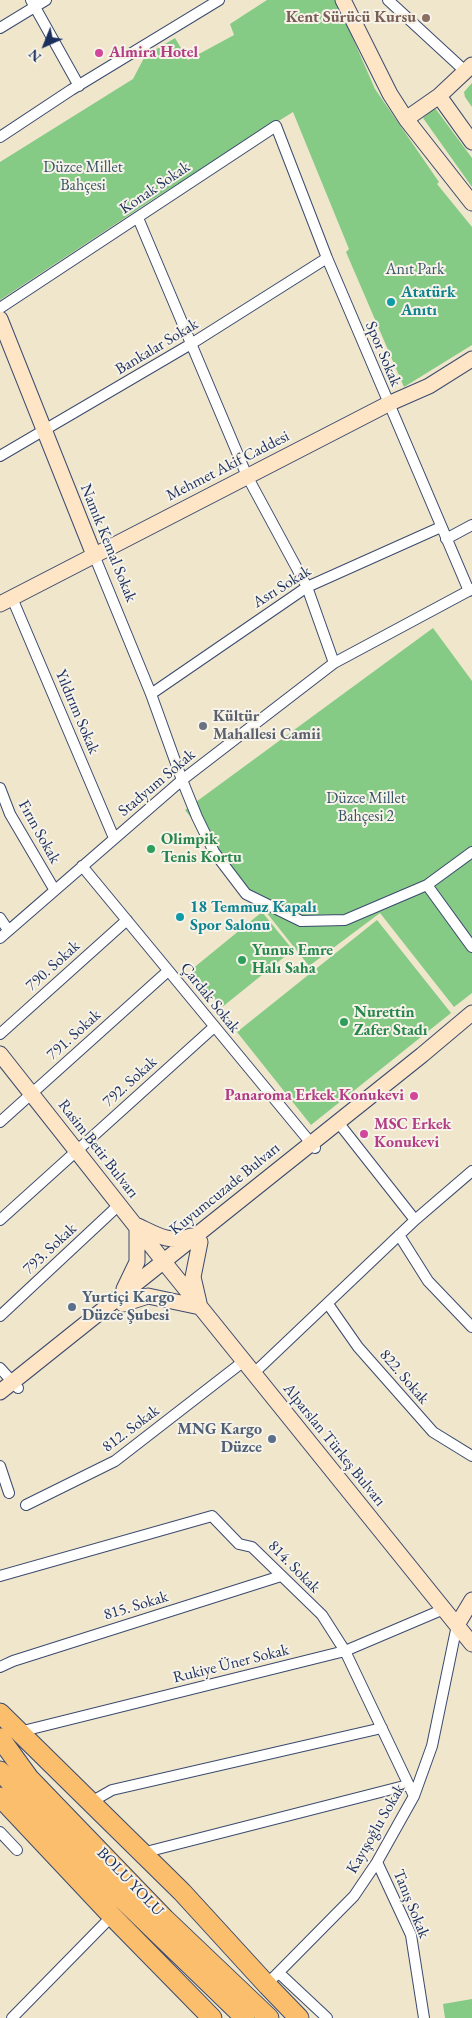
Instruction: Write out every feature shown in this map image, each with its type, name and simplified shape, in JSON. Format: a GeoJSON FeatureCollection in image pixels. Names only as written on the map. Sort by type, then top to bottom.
{"type":"FeatureCollection","features":[{"type":"Feature","properties":{"kind":"highway"},"geometry":{"type":"LineString","coordinates":[[0,1713],[273,1979],[299,2018]]}},
{"type":"Feature","properties":{"kind":"highway","name":"BOLU YOLU"},"geometry":{"type":"LineString","coordinates":[[0,1738],[29,1778],[165,1919],[269,2018]]}},
{"type":"Feature","properties":{"kind":"highway"},"geometry":{"type":"LineString","coordinates":[[0,1771],[92,1870],[245,2018]]}},
{"type":"Feature","properties":{"kind":"highway"},"geometry":{"type":"LineString","coordinates":[[0,1797],[112,1916],[212,2018]]}},
{"type":"Feature","properties":{"kind":"main road"},"geometry":{"type":"LineString","coordinates":[[347,1],[384,84],[406,119],[472,203]]}},
{"type":"Feature","properties":{"kind":"main road"},"geometry":{"type":"LineString","coordinates":[[406,119],[439,96],[468,68]]}},
{"type":"Feature","properties":{"kind":"main road"},"geometry":{"type":"LineString","coordinates":[[439,96],[472,142]]}},
{"type":"Feature","properties":{"kind":"main road","name":"Namık Kemal Sokak"},"geometry":{"type":"LineString","coordinates":[[0,319],[94,555]]}},
{"type":"Feature","properties":{"kind":"main road","name":"Mehmet Akif Caddesi"},"geometry":{"type":"LineString","coordinates":[[6,601],[388,404],[429,386],[472,359]]}},
{"type":"Feature","properties":{"kind":"main road","name":"Kuyumcuzade Bulvarı"},"geometry":{"type":"LineString","coordinates":[[340,1125],[472,1012]]}},
{"type":"Feature","properties":{"kind":"main road","name":"Kuyumcuzade Bulvarı"},"geometry":{"type":"LineString","coordinates":[[0,1402],[15,1385],[123,1298],[313,1146],[472,1024]]}},
{"type":"Feature","properties":{"kind":"main road","name":"Rasim Betir Bulvarı"},"geometry":{"type":"LineString","coordinates":[[0,1054],[166,1264]]}},
{"type":"Feature","properties":{"kind":"main road"},"geometry":{"type":"LineString","coordinates":[[136,1226],[163,1238],[180,1240],[198,1238],[193,1277],[200,1307],[148,1296],[123,1298],[137,1262],[136,1226]]}},
{"type":"Feature","properties":{"kind":"main road","name":"Alparslan Türkeş Bulvarı"},"geometry":{"type":"LineString","coordinates":[[166,1264],[472,1644]]}},
{"type":"Feature","properties":{"kind":"main road","name":"Kuyumcuzade Bulvarı"},"geometry":{"type":"LineString","coordinates":[[0,1392],[15,1385]]}},
{"type":"Feature","properties":{"kind":"main road"},"geometry":{"type":"LineString","coordinates":[[457,1625],[472,1600]]}},
{"type":"Feature","properties":{"kind":"street"},"geometry":{"type":"LineString","coordinates":[[0,28],[32,4],[46,0]]}},
{"type":"Feature","properties":{"kind":"street"},"geometry":{"type":"LineString","coordinates":[[0,137],[78,86],[219,0]]}},
{"type":"Feature","properties":{"kind":"street"},"geometry":{"type":"LineString","coordinates":[[388,0],[468,68]]}},
{"type":"Feature","properties":{"kind":"street"},"geometry":{"type":"LineString","coordinates":[[32,4],[78,86]]}},
{"type":"Feature","properties":{"kind":"street","name":"Konak Sokak"},"geometry":{"type":"LineString","coordinates":[[0,308],[276,126]]}},
{"type":"Feature","properties":{"kind":"street","name":"Spor Sokak"},"geometry":{"type":"LineString","coordinates":[[276,126],[327,258],[388,404],[470,590]]}},
{"type":"Feature","properties":{"kind":"street"},"geometry":{"type":"LineString","coordinates":[[138,218],[247,476],[307,587],[334,663]]}},
{"type":"Feature","properties":{"kind":"street","name":"Bankalar Sokak"},"geometry":{"type":"LineString","coordinates":[[0,456],[191,344],[327,258]]}},
{"type":"Feature","properties":{"kind":"street"},"geometry":{"type":"LineString","coordinates":[[446,539],[472,526]]}},
{"type":"Feature","properties":{"kind":"street","name":"Asrı Sokak"},"geometry":{"type":"LineString","coordinates":[[151,694],[307,587],[441,527]]}},
{"type":"Feature","properties":{"kind":"street","name":"Namık Kemal Sokak"},"geometry":{"type":"LineString","coordinates":[[94,555],[151,694],[182,780],[214,852],[246,894],[301,921],[345,920],[427,885],[472,852]]}},
{"type":"Feature","properties":{"kind":"street","name":"Stadyum Sokak"},"geometry":{"type":"LineString","coordinates":[[0,938],[54,889],[182,780],[334,663],[470,590]]}},
{"type":"Feature","properties":{"kind":"street","name":"Yıldırım Sokak"},"geometry":{"type":"LineString","coordinates":[[6,601],[114,838]]}},
{"type":"Feature","properties":{"kind":"street","name":"Fırın Sokak"},"geometry":{"type":"LineString","coordinates":[[0,788],[10,814],[54,889]]}},
{"type":"Feature","properties":{"kind":"street","name":"Çardak Sokak"},"geometry":{"type":"LineString","coordinates":[[82,866],[313,1146]]}},
{"type":"Feature","properties":{"kind":"street"},"geometry":{"type":"LineString","coordinates":[[427,885],[472,947]]}},
{"type":"Feature","properties":{"kind":"street"},"geometry":{"type":"LineString","coordinates":[[0,918],[8,930]]}},
{"type":"Feature","properties":{"kind":"street","name":"790. Sokak"},"geometry":{"type":"LineString","coordinates":[[0,1034],[126,920]]}},
{"type":"Feature","properties":{"kind":"street","name":"791. Sokak"},"geometry":{"type":"LineString","coordinates":[[0,1122],[168,970]]}},
{"type":"Feature","properties":{"kind":"street","name":"792. Sokak"},"geometry":{"type":"LineString","coordinates":[[0,1220],[214,1027]]}},
{"type":"Feature","properties":{"kind":"street"},"geometry":{"type":"LineString","coordinates":[[340,1125],[414,1220]]}},
{"type":"Feature","properties":{"kind":"street"},"geometry":{"type":"LineString","coordinates":[[254,1373],[414,1220],[472,1172]]}},
{"type":"Feature","properties":{"kind":"street","name":"793. Sokak"},"geometry":{"type":"LineString","coordinates":[[0,1316],[120,1204]]}},
{"type":"Feature","properties":{"kind":"street"},"geometry":{"type":"LineString","coordinates":[[399,1236],[428,1281],[472,1327]]}},
{"type":"Feature","properties":{"kind":"street","name":"822. Sokak"},"geometry":{"type":"LineString","coordinates":[[328,1304],[358,1347],[433,1432],[472,1456]]}},
{"type":"Feature","properties":{"kind":"street","name":"812. Sokak"},"geometry":{"type":"LineString","coordinates":[[26,1505],[115,1461],[244,1361]]}},
{"type":"Feature","properties":{"kind":"street"},"geometry":{"type":"LineString","coordinates":[[0,1368],[15,1385]]}},
{"type":"Feature","properties":{"kind":"street"},"geometry":{"type":"LineString","coordinates":[[0,1466],[9,1493]]}},
{"type":"Feature","properties":{"kind":"street","name":"814. Sokak"},"geometry":{"type":"LineString","coordinates":[[0,1576],[212,1516],[239,1544],[252,1547],[322,1615],[345,1651],[414,1796]]}},
{"type":"Feature","properties":{"kind":"street","name":"815. Sokak"},"geometry":{"type":"LineString","coordinates":[[0,1667],[13,1660],[281,1576]]}},
{"type":"Feature","properties":{"kind":"street","name":"Rukiye Üner Sokak"},"geometry":{"type":"LineString","coordinates":[[19,1732],[345,1651],[444,1608]]}},
{"type":"Feature","properties":{"kind":"street","name":"Kayışoğlu Sokak"},"geometry":{"type":"LineString","coordinates":[[273,1979],[354,1896],[378,1862],[414,1796],[432,1746],[457,1625]]}},
{"type":"Feature","properties":{"kind":"street"},"geometry":{"type":"LineString","coordinates":[[91,1802],[112,1790],[382,1728]]}},
{"type":"Feature","properties":{"kind":"street"},"geometry":{"type":"LineString","coordinates":[[142,1853],[408,1785]]}},
{"type":"Feature","properties":{"kind":"street"},"geometry":{"type":"LineString","coordinates":[[0,1832],[17,1850]]}},
{"type":"Feature","properties":{"kind":"street","name":"Tanış Sokak"},"geometry":{"type":"LineString","coordinates":[[378,1862],[411,1935],[424,2018]]}},
{"type":"Feature","properties":{"kind":"street"},"geometry":{"type":"LineString","coordinates":[[12,2018],[112,1916]]}},
{"type":"Feature","properties":{"kind":"street"},"geometry":{"type":"LineString","coordinates":[[273,1979],[328,2018]]}},
{"type":"Feature","properties":{"kind":"green space","name":"Düzce Millet Bahçesi"},"geometry":{"type":"Polygon","coordinates":[[[267,0],[336,0],[375,89],[439,182],[437,184],[472,227],[472,345],[404,387],[346,252],[349,249],[293,112],[155,198],[0,300],[0,162],[133,79],[145,56],[175,38],[188,60],[234,35],[230,24],[267,0]]]}},
{"type":"Feature","properties":{"kind":"green space"},"geometry":{"type":"Polygon","coordinates":[[[472,83],[472,107],[464,92],[472,83]]]}},
{"type":"Feature","properties":{"kind":"green space"},"geometry":{"type":"Polygon","coordinates":[[[435,108],[472,158],[472,187],[423,118],[435,108]]]}},
{"type":"Feature","properties":{"kind":"green space","name":"Düzce Millet Bahçesi 2"},"geometry":{"type":"Polygon","coordinates":[[[433,628],[472,681],[472,993],[454,1007],[380,913],[309,966],[185,810],[433,628]]]}},
{"type":"Feature","properties":{"kind":"green space","name":"Yunus Emre Halı Saha"},"geometry":{"type":"Polygon","coordinates":[[[262,912],[293,950],[221,1008],[191,970],[262,912]]]}},
{"type":"Feature","properties":{"kind":"green space","name":"Nurettin Zafer Stadı"},"geometry":{"type":"Polygon","coordinates":[[[377,920],[451,1013],[311,1125],[237,1032],[377,920]]]}},
{"type":"Feature","properties":{"kind":"green space"},"geometry":{"type":"Polygon","coordinates":[[[472,1999],[472,2018],[445,2018],[443,2004],[472,1999]]]}},
{"type":"Feature","properties":{"kind":"place","name":"Kent Sürücü Kursu"},"geometry":{"type":"Point","coordinates":[426,18]}},
{"type":"Feature","properties":{"kind":"place","name":"Almira Hotel"},"geometry":{"type":"Point","coordinates":[99,53]}},
{"type":"Feature","properties":{"kind":"place","name":"Atatürk Anıtı"},"geometry":{"type":"Point","coordinates":[391,302]}},
{"type":"Feature","properties":{"kind":"place","name":"Kültür Mahallesi Camii"},"geometry":{"type":"Point","coordinates":[203,726]}},
{"type":"Feature","properties":{"kind":"place","name":"Olimpik Tenis Kortu"},"geometry":{"type":"Point","coordinates":[151,849]}},
{"type":"Feature","properties":{"kind":"place","name":"18 Temmuz Kapalı Spor Salonu"},"geometry":{"type":"Point","coordinates":[180,917]}},
{"type":"Feature","properties":{"kind":"place","name":"Yunus Emre Halı Saha"},"geometry":{"type":"Point","coordinates":[242,960]}},
{"type":"Feature","properties":{"kind":"place","name":"Nurettin Zafer Stadı"},"geometry":{"type":"Point","coordinates":[344,1022]}},
{"type":"Feature","properties":{"kind":"place","name":"Panaroma Erkek Konukevi"},"geometry":{"type":"Point","coordinates":[414,1096]}},
{"type":"Feature","properties":{"kind":"place","name":"MSC Erkek Konukevi"},"geometry":{"type":"Point","coordinates":[364,1134]}},
{"type":"Feature","properties":{"kind":"place","name":"Yurtiçi Kargo Düzce Şubesi"},"geometry":{"type":"Point","coordinates":[72,1307]}},
{"type":"Feature","properties":{"kind":"place","name":"MNG Kargo Düzce"},"geometry":{"type":"Point","coordinates":[272,1439]}},
{"type":"Feature","properties":{"kind":"park label","name":"Anıt Park"},"geometry":{"type":"Point","coordinates":[415,270]}}]}
